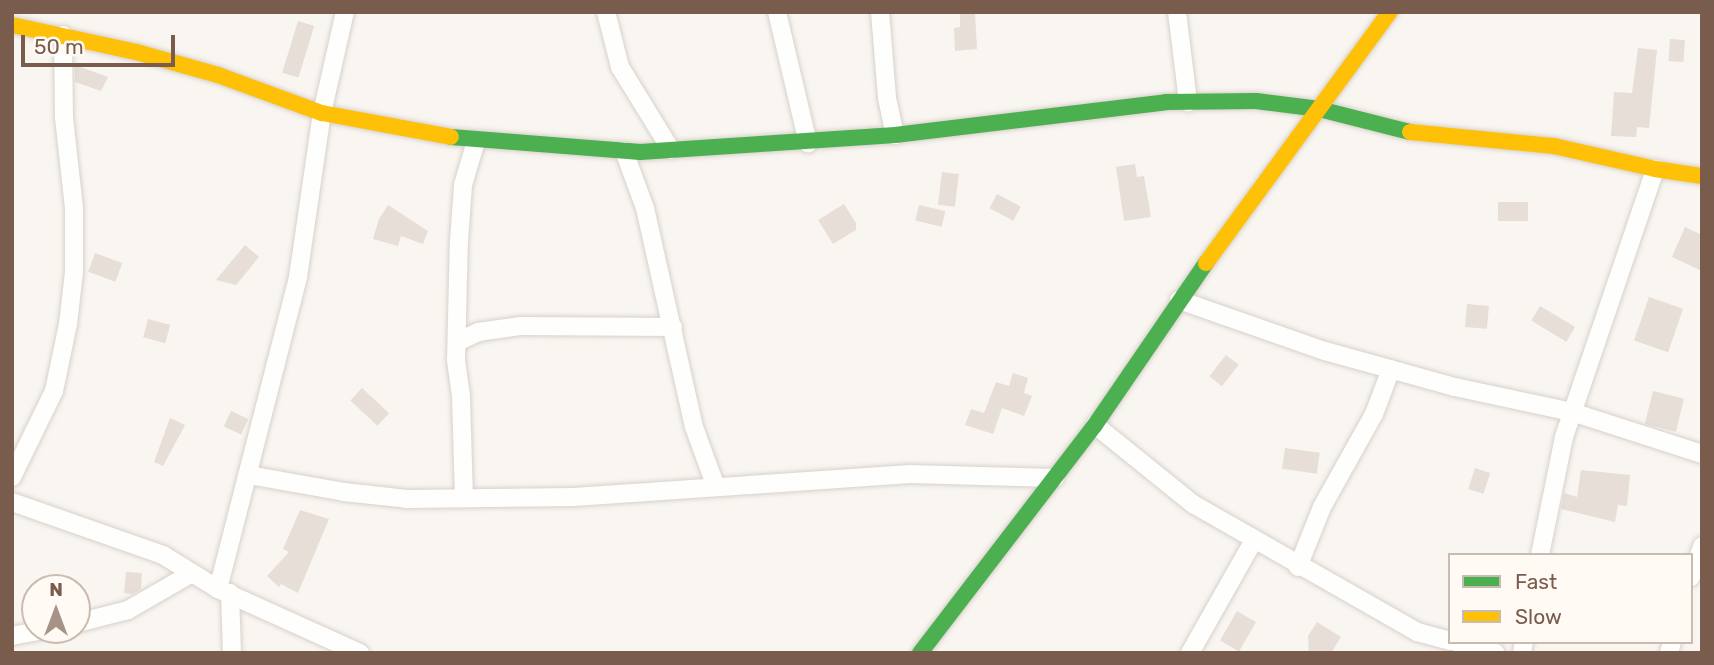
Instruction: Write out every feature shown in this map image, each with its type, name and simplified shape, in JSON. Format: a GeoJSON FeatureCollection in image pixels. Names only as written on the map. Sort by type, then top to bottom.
{"type":"FeatureCollection","features":[{"type":"Feature","properties":{"kind":"street"},"geometry":{"type":"LineString","coordinates":[[232,653],[224,591],[249,475],[298,277],[322,113],[345,12]]}},
{"type":"Feature","properties":{"kind":"street"},"geometry":{"type":"LineString","coordinates":[[606,12],[621,67],[671,150]]}},
{"type":"Feature","properties":{"kind":"street"},"geometry":{"type":"LineString","coordinates":[[777,12],[808,143]]}},
{"type":"Feature","properties":{"kind":"street"},"geometry":{"type":"LineString","coordinates":[[880,12],[887,97],[895,135]]}},
{"type":"Feature","properties":{"kind":"street"},"geometry":{"type":"LineString","coordinates":[[1177,12],[1188,102]]}},
{"type":"Feature","properties":{"kind":"street"},"geometry":{"type":"LineString","coordinates":[[920,653],[1095,425],[1179,300],[1390,12]]}},
{"type":"Feature","properties":{"kind":"street"},"geometry":{"type":"LineString","coordinates":[[12,25],[63,35],[218,75],[322,113],[476,141],[624,151],[808,143],[1188,102],[1256,101],[1319,109],[1401,131],[1553,146],[1655,169],[1702,176]]}},
{"type":"Feature","properties":{"kind":"street"},"geometry":{"type":"LineString","coordinates":[[12,477],[54,391],[68,324],[74,272],[74,208],[64,118],[63,35]]}},
{"type":"Feature","properties":{"kind":"street"},"geometry":{"type":"LineString","coordinates":[[464,498],[457,342],[463,185],[476,141]]}},
{"type":"Feature","properties":{"kind":"street"},"geometry":{"type":"LineString","coordinates":[[624,151],[645,208],[694,427],[716,487]]}},
{"type":"Feature","properties":{"kind":"street"},"geometry":{"type":"LineString","coordinates":[[1540,553],[1564,437],[1655,169]]}},
{"type":"Feature","properties":{"kind":"street"},"geometry":{"type":"LineString","coordinates":[[1179,300],[1325,351],[1455,387],[1572,412],[1702,454]]}},
{"type":"Feature","properties":{"kind":"street"},"geometry":{"type":"LineString","coordinates":[[457,342],[478,332],[520,326],[673,327]]}},
{"type":"Feature","properties":{"kind":"street"},"geometry":{"type":"LineString","coordinates":[[1298,567],[1322,507],[1374,414],[1391,369]]}},
{"type":"Feature","properties":{"kind":"street"},"geometry":{"type":"LineString","coordinates":[[1095,425],[1193,504],[1298,567],[1416,632],[1448,640]]}},
{"type":"Feature","properties":{"kind":"street"},"geometry":{"type":"LineString","coordinates":[[249,475],[344,492],[407,499],[575,497],[910,474],[1055,478]]}},
{"type":"Feature","properties":{"kind":"street"},"geometry":{"type":"LineString","coordinates":[[12,502],[163,555],[224,591],[360,653]]}},
{"type":"Feature","properties":{"kind":"street"},"geometry":{"type":"LineString","coordinates":[[1190,653],[1254,540]]}},
{"type":"Feature","properties":{"kind":"street"},"geometry":{"type":"LineString","coordinates":[[1693,571],[1702,546]]}},
{"type":"Feature","properties":{"kind":"street"},"geometry":{"type":"LineString","coordinates":[[91,619],[128,610],[192,573]]}},
{"type":"Feature","properties":{"kind":"street"},"geometry":{"type":"LineString","coordinates":[[1462,644],[1496,653]]}},
{"type":"Feature","properties":{"kind":"building"},"geometry":{"type":"Polygon","coordinates":[[[960,12],[975,12],[977,49],[955,51],[954,28],[960,27],[960,12]]]}},
{"type":"Feature","properties":{"kind":"building"},"geometry":{"type":"Polygon","coordinates":[[[298,21],[314,26],[298,78],[282,73],[298,21]]]}},
{"type":"Feature","properties":{"kind":"building"},"geometry":{"type":"Polygon","coordinates":[[[1670,39],[1685,40],[1683,62],[1668,61],[1670,39]]]}},
{"type":"Feature","properties":{"kind":"building"},"geometry":{"type":"Polygon","coordinates":[[[1638,48],[1657,50],[1649,128],[1637,127],[1636,137],[1611,136],[1614,92],[1632,93],[1638,48]]]}},
{"type":"Feature","properties":{"kind":"building"},"geometry":{"type":"Polygon","coordinates":[[[75,65],[108,77],[101,91],[75,82],[75,65]]]}},
{"type":"Feature","properties":{"kind":"building"},"geometry":{"type":"Polygon","coordinates":[[[1135,164],[1137,177],[1144,176],[1151,217],[1124,221],[1116,167],[1135,164]]]}},
{"type":"Feature","properties":{"kind":"building"},"geometry":{"type":"Polygon","coordinates":[[[942,172],[959,174],[955,207],[938,205],[942,172]]]}},
{"type":"Feature","properties":{"kind":"building"},"geometry":{"type":"Polygon","coordinates":[[[997,194],[1021,207],[1013,221],[989,208],[997,194]]]}},
{"type":"Feature","properties":{"kind":"building"},"geometry":{"type":"Polygon","coordinates":[[[1498,202],[1528,202],[1528,221],[1498,221],[1498,202]]]}},
{"type":"Feature","properties":{"kind":"building"},"geometry":{"type":"Polygon","coordinates":[[[844,204],[856,223],[856,230],[833,244],[818,220],[844,204]]]}},
{"type":"Feature","properties":{"kind":"building"},"geometry":{"type":"Polygon","coordinates":[[[388,205],[428,231],[423,244],[401,236],[398,246],[373,239],[379,219],[388,205]]]}},
{"type":"Feature","properties":{"kind":"building"},"geometry":{"type":"Polygon","coordinates":[[[919,205],[945,211],[942,227],[915,221],[919,205]]]}},
{"type":"Feature","properties":{"kind":"building"},"geometry":{"type":"Polygon","coordinates":[[[1685,227],[1702,235],[1702,271],[1672,257],[1685,227]]]}},
{"type":"Feature","properties":{"kind":"building"},"geometry":{"type":"Polygon","coordinates":[[[245,245],[259,257],[236,285],[216,280],[245,245]]]}},
{"type":"Feature","properties":{"kind":"building"},"geometry":{"type":"Polygon","coordinates":[[[95,253],[122,263],[115,282],[88,272],[95,253]]]}},
{"type":"Feature","properties":{"kind":"building"},"geometry":{"type":"Polygon","coordinates":[[[1649,297],[1683,309],[1668,352],[1634,340],[1649,297]]]}},
{"type":"Feature","properties":{"kind":"building"},"geometry":{"type":"Polygon","coordinates":[[[1467,304],[1489,306],[1487,329],[1465,327],[1467,304]]]}},
{"type":"Feature","properties":{"kind":"building"},"geometry":{"type":"Polygon","coordinates":[[[1540,306],[1575,327],[1566,342],[1531,321],[1540,306]]]}},
{"type":"Feature","properties":{"kind":"building"},"geometry":{"type":"Polygon","coordinates":[[[148,319],[170,325],[165,343],[143,337],[148,319]]]}},
{"type":"Feature","properties":{"kind":"building"},"geometry":{"type":"Polygon","coordinates":[[[1226,355],[1239,365],[1222,386],[1209,376],[1226,355]]]}},
{"type":"Feature","properties":{"kind":"building"},"geometry":{"type":"Polygon","coordinates":[[[1013,373],[1028,378],[1024,393],[1032,396],[1024,416],[1002,408],[993,434],[965,425],[971,409],[984,413],[996,382],[1009,386],[1013,373]]]}},
{"type":"Feature","properties":{"kind":"building"},"geometry":{"type":"Polygon","coordinates":[[[362,388],[389,413],[377,426],[350,400],[362,388]]]}},
{"type":"Feature","properties":{"kind":"building"},"geometry":{"type":"Polygon","coordinates":[[[1653,391],[1684,399],[1676,432],[1645,424],[1653,391]]]}},
{"type":"Feature","properties":{"kind":"building"},"geometry":{"type":"Polygon","coordinates":[[[231,411],[248,419],[241,434],[224,426],[231,411]]]}},
{"type":"Feature","properties":{"kind":"building"},"geometry":{"type":"Polygon","coordinates":[[[170,418],[185,425],[163,466],[154,462],[170,418]]]}},
{"type":"Feature","properties":{"kind":"building"},"geometry":{"type":"Polygon","coordinates":[[[1285,448],[1320,453],[1317,474],[1282,469],[1285,448]]]}},
{"type":"Feature","properties":{"kind":"building"},"geometry":{"type":"Polygon","coordinates":[[[1475,468],[1490,473],[1483,494],[1468,489],[1475,468]]]}},
{"type":"Feature","properties":{"kind":"building"},"geometry":{"type":"Polygon","coordinates":[[[1581,470],[1630,475],[1627,506],[1618,505],[1615,522],[1561,509],[1564,493],[1577,497],[1581,470]]]}},
{"type":"Feature","properties":{"kind":"building"},"geometry":{"type":"Polygon","coordinates":[[[300,510],[329,519],[298,593],[281,584],[279,587],[267,576],[289,552],[283,549],[300,510]]]}},
{"type":"Feature","properties":{"kind":"building"},"geometry":{"type":"Polygon","coordinates":[[[126,572],[142,573],[141,589],[133,594],[124,593],[126,572]]]}},
{"type":"Feature","properties":{"kind":"building"},"geometry":{"type":"Polygon","coordinates":[[[1237,611],[1256,622],[1239,651],[1220,640],[1237,611]]]}},
{"type":"Feature","properties":{"kind":"building"},"geometry":{"type":"Polygon","coordinates":[[[1317,622],[1341,637],[1331,653],[1309,653],[1308,636],[1317,622]]]}},
{"type":"Feature","properties":{"kind":"traffic: fast"},"geometry":{"type":"LineString","coordinates":[[451,137],[640,152],[895,135],[1166,102],[1256,101],[1319,109],[1410,132]]}},
{"type":"Feature","properties":{"kind":"traffic: fast"},"geometry":{"type":"LineString","coordinates":[[920,653],[1095,425],[1206,263]]}},
{"type":"Feature","properties":{"kind":"traffic: slow"},"geometry":{"type":"LineString","coordinates":[[1206,263],[1390,12]]}},
{"type":"Feature","properties":{"kind":"traffic: slow"},"geometry":{"type":"LineString","coordinates":[[12,25],[140,53],[218,75],[322,113],[451,137]]}},
{"type":"Feature","properties":{"kind":"traffic: slow"},"geometry":{"type":"LineString","coordinates":[[1410,132],[1554,146],[1655,169],[1702,176]]}}]}
